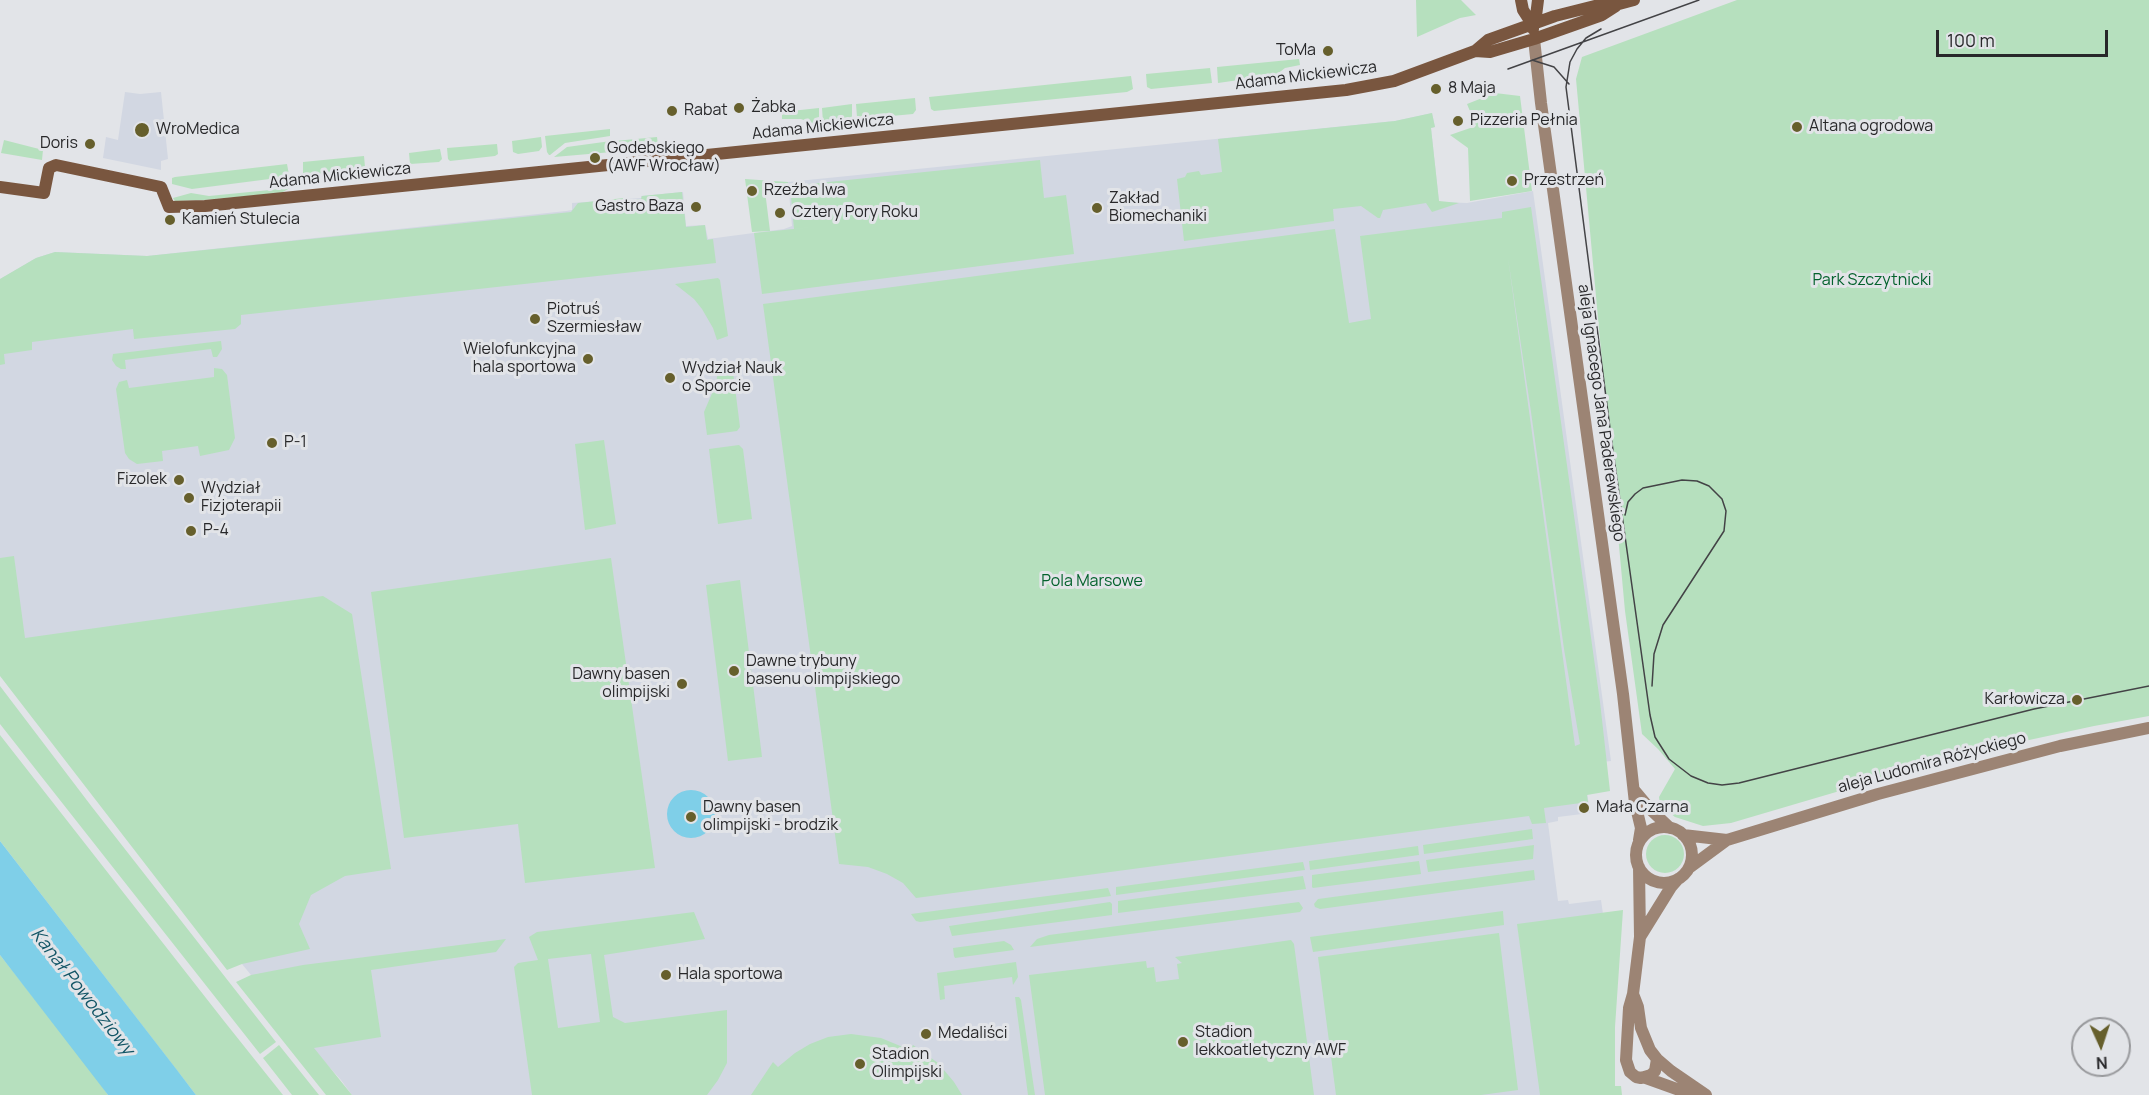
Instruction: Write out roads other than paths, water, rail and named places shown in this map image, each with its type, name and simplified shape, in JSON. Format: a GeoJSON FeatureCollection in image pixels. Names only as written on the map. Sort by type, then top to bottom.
{"type":"FeatureCollection","features":[{"type":"Feature","properties":{"kind":"main road"},"geometry":{"type":"LineString","coordinates":[[1521,0],[1523,10],[1532,24],[1534,39]]}},
{"type":"Feature","properties":{"kind":"main road"},"geometry":{"type":"LineString","coordinates":[[1532,24],[1536,16],[1538,0]]}},
{"type":"Feature","properties":{"kind":"main road","name":"Adama Mickiewicza"},"geometry":{"type":"LineString","coordinates":[[0,187],[44,193],[49,168],[56,165],[153,185],[161,188],[169,207],[205,206],[1346,90],[1394,81],[1475,51],[1488,40],[1532,24],[1588,8],[1634,0]]}},
{"type":"Feature","properties":{"kind":"main road","name":"Adama Mickiewicza"},"geometry":{"type":"LineString","coordinates":[[1475,51],[1490,52],[1534,39],[1602,15],[1619,4]]}},
{"type":"Feature","properties":{"kind":"street","name":"aleja Ignacego Jana Paderewskiego"},"geometry":{"type":"LineString","coordinates":[[1534,39],[1635,803],[1641,828],[1639,840]]}},
{"type":"Feature","properties":{"kind":"street","name":"aleja Ludomira Różyckiego"},"geometry":{"type":"LineString","coordinates":[[1689,868],[1727,840],[1878,794],[2060,746],[2149,728]]}},
{"type":"Feature","properties":{"kind":"street"},"geometry":{"type":"LineString","coordinates":[[1635,791],[1670,828],[1683,835],[1692,850],[1689,868],[1669,890],[1640,937]]}},
{"type":"Feature","properties":{"kind":"street"},"geometry":{"type":"LineString","coordinates":[[1670,828],[1651,830],[1639,840],[1635,852],[1639,867],[1640,937],[1633,994],[1629,1008],[1626,1060],[1630,1072],[1636,1077],[1646,1078],[1693,1095]]}},
{"type":"Feature","properties":{"kind":"street","name":"aleja Ludomira Różyckiego"},"geometry":{"type":"LineString","coordinates":[[1683,835],[1727,840]]}},
{"type":"Feature","properties":{"kind":"street"},"geometry":{"type":"LineString","coordinates":[[1639,867],[1652,879],[1669,882],[1678,879]]}},
{"type":"Feature","properties":{"kind":"street"},"geometry":{"type":"LineString","coordinates":[[1633,994],[1638,1007],[1641,1028],[1654,1055],[1655,1071],[1646,1078]]}},
{"type":"Feature","properties":{"kind":"street"},"geometry":{"type":"LineString","coordinates":[[1628,1053],[1639,1048],[1654,1055],[1706,1095]]}},
{"type":"Feature","properties":{"kind":"water"},"geometry":{"type":"Polygon","coordinates":[[[691,790],[708,797],[715,814],[708,831],[691,838],[674,831],[667,814],[674,797],[691,790]]]}},
{"type":"Feature","properties":{"kind":"water","name":"Kanał Powodziowy"},"geometry":{"type":"Polygon","coordinates":[[[0,841],[196,1095],[108,1095],[0,955],[0,841]]]}},
{"type":"Feature","properties":{"kind":"tram line"},"geometry":{"type":"LineString","coordinates":[[1508,69],[1699,0]]}},
{"type":"Feature","properties":{"kind":"tram line"},"geometry":{"type":"LineString","coordinates":[[1601,29],[1586,38],[1577,49],[1570,62],[1566,87],[1650,715],[1655,737],[1669,759],[1691,776],[1708,783],[1722,785],[1739,783],[2034,709],[2149,686]]}},
{"type":"Feature","properties":{"kind":"tram line"},"geometry":{"type":"LineString","coordinates":[[1532,60],[1554,67],[1569,84]]}},
{"type":"Feature","properties":{"kind":"tram line"},"geometry":{"type":"LineString","coordinates":[[1625,515],[1628,502],[1643,488],[1682,480],[1697,481],[1709,486],[1722,499],[1726,511],[1724,531],[1663,625],[1654,654],[1652,686]]}},
{"type":"Feature","properties":{"kind":"place","name":"ToMa"},"geometry":{"type":"Point","coordinates":[1328,51]}},
{"type":"Feature","properties":{"kind":"place","name":"8 Maja"},"geometry":{"type":"Point","coordinates":[1436,89]}},
{"type":"Feature","properties":{"kind":"place","name":"Żabka"},"geometry":{"type":"Point","coordinates":[739,108]}},
{"type":"Feature","properties":{"kind":"place","name":"Rabat"},"geometry":{"type":"Point","coordinates":[672,111]}},
{"type":"Feature","properties":{"kind":"place","name":"Pizzeria Pełnia"},"geometry":{"type":"Point","coordinates":[1458,121]}},
{"type":"Feature","properties":{"kind":"place","name":"Altana ogrodowa"},"geometry":{"type":"Point","coordinates":[1797,127]}},
{"type":"Feature","properties":{"kind":"place","name":"WroMedica"},"geometry":{"type":"Point","coordinates":[142,130]}},
{"type":"Feature","properties":{"kind":"place","name":"Doris"},"geometry":{"type":"Point","coordinates":[90,144]}},
{"type":"Feature","properties":{"kind":"place","name":"Godebskiego (AWF Wrocław)"},"geometry":{"type":"Point","coordinates":[595,158]}},
{"type":"Feature","properties":{"kind":"place","name":"Przestrzeń"},"geometry":{"type":"Point","coordinates":[1512,181]}},
{"type":"Feature","properties":{"kind":"place","name":"Rzeźba lwa"},"geometry":{"type":"Point","coordinates":[752,191]}},
{"type":"Feature","properties":{"kind":"place","name":"Gastro Baza"},"geometry":{"type":"Point","coordinates":[696,207]}},
{"type":"Feature","properties":{"kind":"place","name":"Zakład Biomechaniki"},"geometry":{"type":"Point","coordinates":[1097,208]}},
{"type":"Feature","properties":{"kind":"place","name":"Cztery Pory Roku"},"geometry":{"type":"Point","coordinates":[780,213]}},
{"type":"Feature","properties":{"kind":"place","name":"Kamień Stulecia"},"geometry":{"type":"Point","coordinates":[170,220]}},
{"type":"Feature","properties":{"kind":"place","name":"Piotruś Szermiesław"},"geometry":{"type":"Point","coordinates":[535,319]}},
{"type":"Feature","properties":{"kind":"place","name":"Wielofunkcyjna hala sportowa"},"geometry":{"type":"Point","coordinates":[588,359]}},
{"type":"Feature","properties":{"kind":"place","name":"Wydział Nauk o Sporcie"},"geometry":{"type":"Point","coordinates":[670,378]}},
{"type":"Feature","properties":{"kind":"place","name":"P-1"},"geometry":{"type":"Point","coordinates":[272,443]}},
{"type":"Feature","properties":{"kind":"place","name":"Fizolek"},"geometry":{"type":"Point","coordinates":[179,480]}},
{"type":"Feature","properties":{"kind":"place","name":"Wydział Fizjoterapii"},"geometry":{"type":"Point","coordinates":[189,498]}},
{"type":"Feature","properties":{"kind":"place","name":"P-4"},"geometry":{"type":"Point","coordinates":[191,531]}},
{"type":"Feature","properties":{"kind":"place","name":"Dawne trybuny basenu olimpijskiego"},"geometry":{"type":"Point","coordinates":[734,671]}},
{"type":"Feature","properties":{"kind":"place","name":"Dawny basen olimpijski"},"geometry":{"type":"Point","coordinates":[682,684]}},
{"type":"Feature","properties":{"kind":"place","name":"Karłowicza"},"geometry":{"type":"Point","coordinates":[2077,700]}},
{"type":"Feature","properties":{"kind":"place","name":"Mała Czarna"},"geometry":{"type":"Point","coordinates":[1584,808]}},
{"type":"Feature","properties":{"kind":"place","name":"Dawny basen olimpijski - brodzik"},"geometry":{"type":"Point","coordinates":[691,817]}},
{"type":"Feature","properties":{"kind":"place","name":"Hala sportowa"},"geometry":{"type":"Point","coordinates":[666,975]}},
{"type":"Feature","properties":{"kind":"place","name":"Medaliści"},"geometry":{"type":"Point","coordinates":[926,1034]}},
{"type":"Feature","properties":{"kind":"place","name":"Stadion lekkoatletyczny AWF"},"geometry":{"type":"Point","coordinates":[1183,1042]}},
{"type":"Feature","properties":{"kind":"place","name":"Stadion Olimpijski"},"geometry":{"type":"Point","coordinates":[860,1064]}},
{"type":"Feature","properties":{"kind":"park label","name":"Park Szczytnicki"},"geometry":{"type":"Point","coordinates":[1872,281]}},
{"type":"Feature","properties":{"kind":"park label","name":"Pola Marsowe"},"geometry":{"type":"Point","coordinates":[1092,582]}}]}
